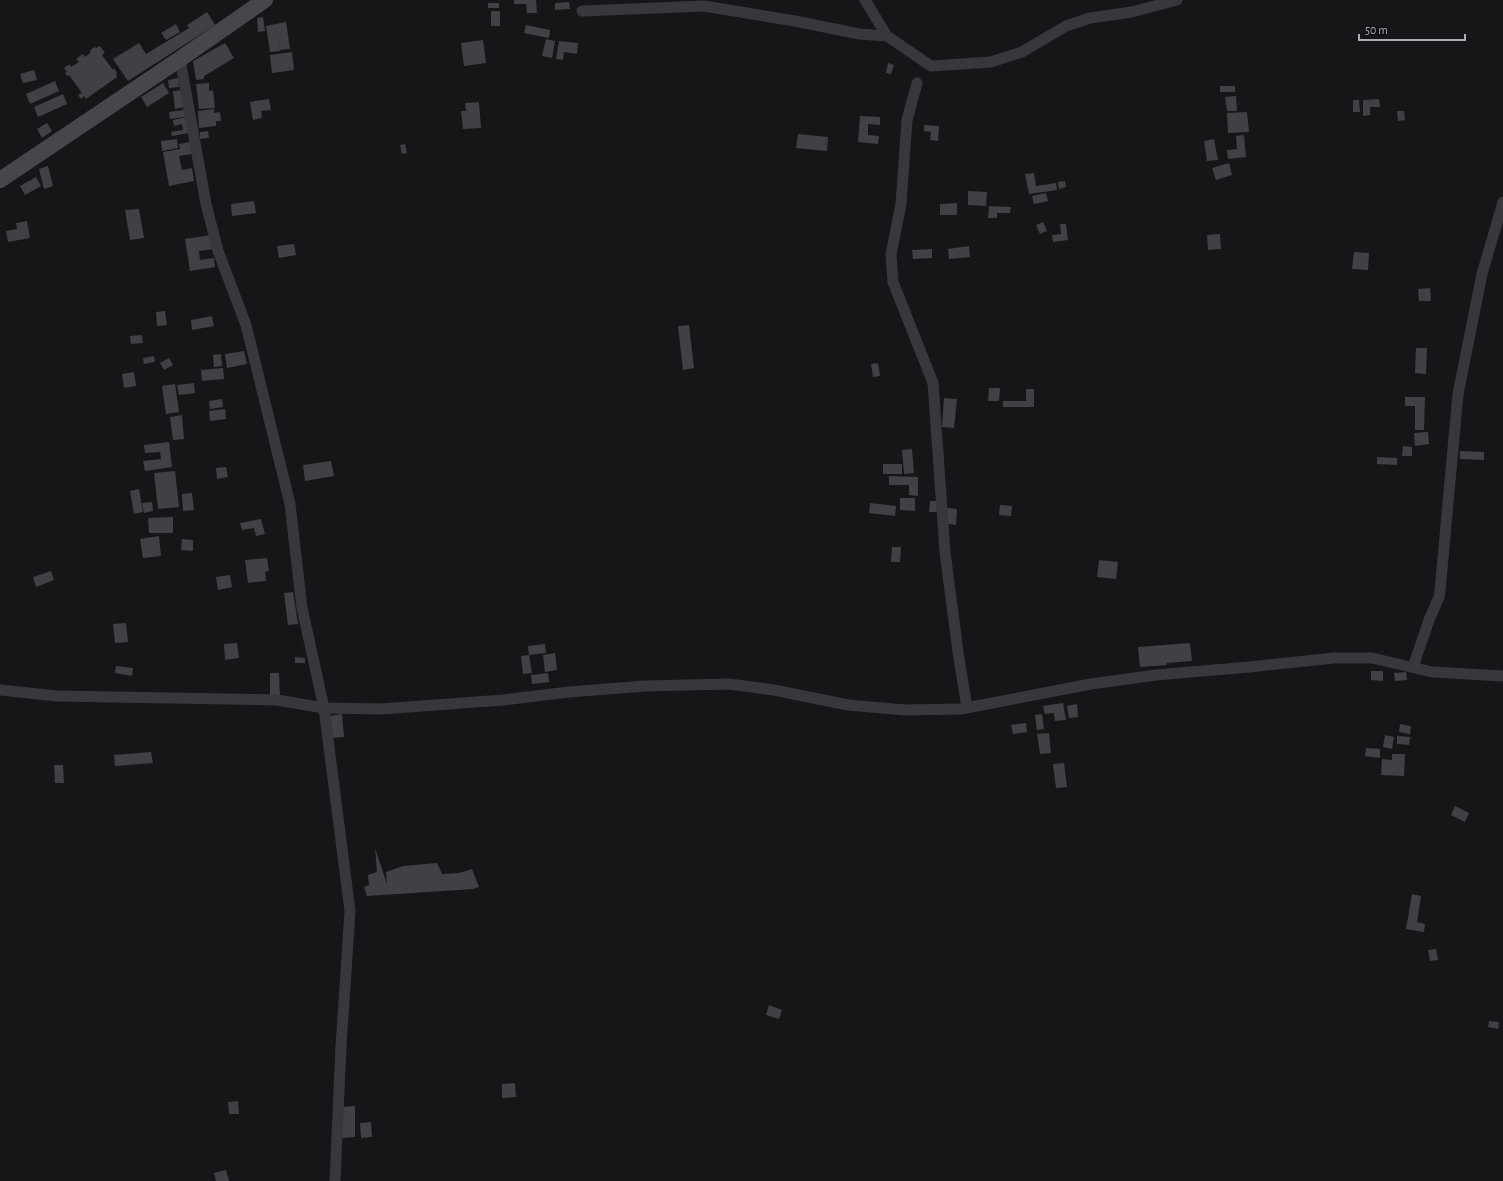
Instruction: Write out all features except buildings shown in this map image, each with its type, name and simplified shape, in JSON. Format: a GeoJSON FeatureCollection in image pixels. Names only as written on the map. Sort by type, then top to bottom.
{"type":"FeatureCollection","features":[{"type":"Feature","properties":{"kind":"main road"},"geometry":{"type":"LineString","coordinates":[[0,180],[265,0]]}},
{"type":"Feature","properties":{"kind":"street"},"geometry":{"type":"LineString","coordinates":[[865,0],[887,36],[931,66],[991,62],[1022,52],[1066,26],[1090,18],[1132,12],[1177,0]]}},
{"type":"Feature","properties":{"kind":"street"},"geometry":{"type":"LineString","coordinates":[[582,11],[610,5],[704,6],[795,21],[859,34],[887,36]]}},
{"type":"Feature","properties":{"kind":"street"},"geometry":{"type":"LineString","coordinates":[[180,59],[206,204],[216,244],[246,325],[290,504],[302,608],[324,708],[350,911],[341,1046],[335,1181]]}},
{"type":"Feature","properties":{"kind":"street"},"geometry":{"type":"LineString","coordinates":[[917,83],[907,120],[901,204],[891,254],[893,282],[934,383],[946,552],[958,652],[967,708]]}},
{"type":"Feature","properties":{"kind":"street"},"geometry":{"type":"LineString","coordinates":[[1413,667],[1429,620],[1439,597],[1458,394],[1482,274],[1503,202]]}},
{"type":"Feature","properties":{"kind":"street"},"geometry":{"type":"LineString","coordinates":[[0,690],[58,696],[277,700],[324,708],[381,709],[504,700],[569,692],[645,686],[729,684],[774,690],[848,705],[905,710],[967,708],[1029,695],[1156,675],[1334,658],[1372,658],[1432,672],[1503,676]]}}]}
